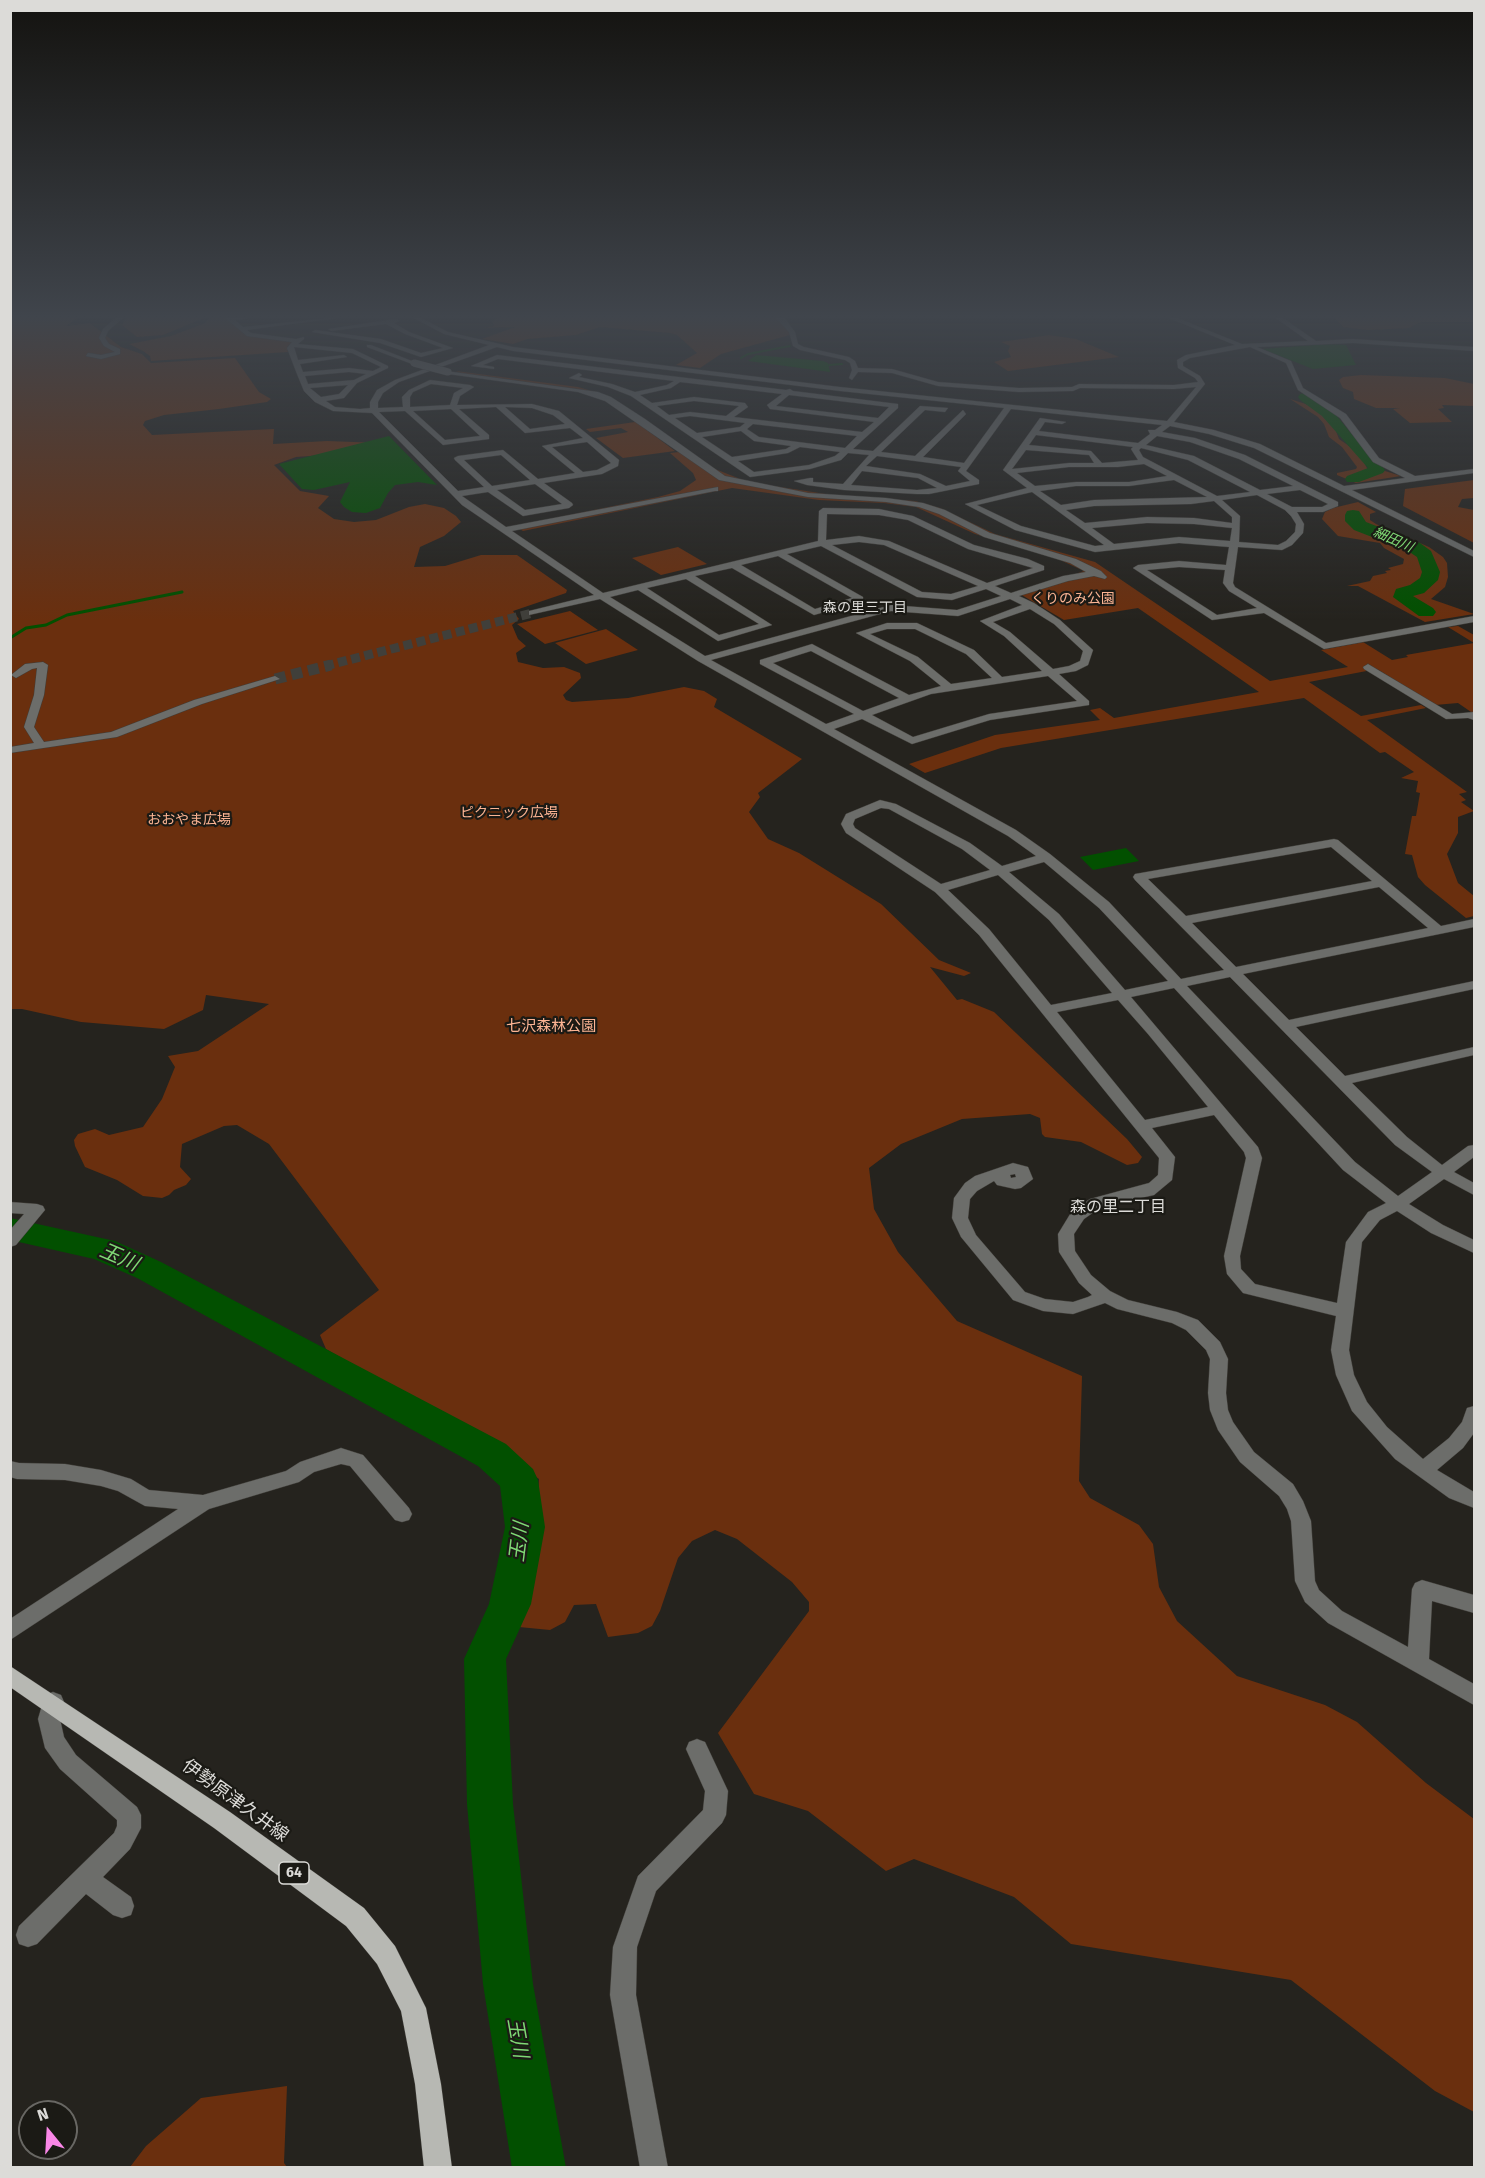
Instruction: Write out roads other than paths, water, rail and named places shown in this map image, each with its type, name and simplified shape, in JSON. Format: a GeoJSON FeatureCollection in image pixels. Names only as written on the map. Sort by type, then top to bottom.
{"type":"FeatureCollection","features":[{"type":"Feature","properties":{"kind":"main road","name":"伊勢原津久井線"},"geometry":{"type":"LineString","coordinates":[[10,1675],[53,1702],[355,1917],[386,1955],[412,2008],[428,2084],[438,2168]]}},
{"type":"Feature","properties":{"kind":"street"},"geometry":{"type":"LineString","coordinates":[[381,418],[456,494],[600,596],[702,659],[1012,833],[1046,857],[1104,905],[1349,1166],[1398,1204],[1437,1229],[1474,1247]]}},
{"type":"Feature","properties":{"kind":"street"},"geometry":{"type":"LineString","coordinates":[[416,418],[443,443],[486,437],[465,418]]}},
{"type":"Feature","properties":{"kind":"street"},"geometry":{"type":"LineString","coordinates":[[513,418],[528,431],[572,425]]}},
{"type":"Feature","properties":{"kind":"street"},"geometry":{"type":"LineString","coordinates":[[456,494],[599,472],[615,464],[615,460],[562,418]]}},
{"type":"Feature","properties":{"kind":"street"},"geometry":{"type":"LineString","coordinates":[[637,418],[722,478],[808,495],[886,500],[920,505],[942,512],[987,535],[1056,555],[1100,575],[1066,578],[958,613],[891,608],[710,657]]}},
{"type":"Feature","properties":{"kind":"street"},"geometry":{"type":"LineString","coordinates":[[669,418],[753,476],[823,464],[838,458],[883,418]]}},
{"type":"Feature","properties":{"kind":"street"},"geometry":{"type":"LineString","coordinates":[[725,418],[865,435]]}},
{"type":"Feature","properties":{"kind":"street"},"geometry":{"type":"LineString","coordinates":[[860,418],[880,420]]}},
{"type":"Feature","properties":{"kind":"street"},"geometry":{"type":"LineString","coordinates":[[844,488],[860,468],[913,418]]}},
{"type":"Feature","properties":{"kind":"street"},"geometry":{"type":"LineString","coordinates":[[917,459],[957,418]]}},
{"type":"Feature","properties":{"kind":"street"},"geometry":{"type":"LineString","coordinates":[[807,483],[844,488],[929,492],[976,482],[962,471],[1002,418]]}},
{"type":"Feature","properties":{"kind":"street"},"geometry":{"type":"LineString","coordinates":[[1119,418],[1169,423],[1211,432],[1257,446],[1474,554]]}},
{"type":"Feature","properties":{"kind":"street"},"geometry":{"type":"LineString","coordinates":[[1174,418],[1138,445],[1136,453],[1146,461],[1216,500],[1236,516],[1237,525],[1228,583],[1232,589],[1324,646],[1474,619]]}},
{"type":"Feature","properties":{"kind":"street"},"geometry":{"type":"LineString","coordinates":[[1345,418],[1376,460],[1414,479]]}},
{"type":"Feature","properties":{"kind":"street"},"geometry":{"type":"LineString","coordinates":[[1009,472],[1007,470],[1042,420],[1076,423]]}},
{"type":"Feature","properties":{"kind":"street"},"geometry":{"type":"LineString","coordinates":[[695,436],[742,429],[752,421]]}},
{"type":"Feature","properties":{"kind":"street"},"geometry":{"type":"LineString","coordinates":[[1088,424],[1122,428]]}},
{"type":"Feature","properties":{"kind":"street"},"geometry":{"type":"LineString","coordinates":[[742,429],[757,439],[965,465]]}},
{"type":"Feature","properties":{"kind":"street"},"geometry":{"type":"LineString","coordinates":[[1034,433],[1138,445],[1191,458],[1292,510],[1323,509],[1335,504],[1227,451],[1140,430]]}},
{"type":"Feature","properties":{"kind":"street"},"geometry":{"type":"LineString","coordinates":[[582,475],[546,446],[591,439]]}},
{"type":"Feature","properties":{"kind":"street"},"geometry":{"type":"LineString","coordinates":[[730,460],[788,452],[799,444]]}},
{"type":"Feature","properties":{"kind":"street"},"geometry":{"type":"LineString","coordinates":[[1023,447],[1091,453],[1100,465]]}},
{"type":"Feature","properties":{"kind":"street"},"geometry":{"type":"LineString","coordinates":[[503,452],[568,505],[526,514],[490,489],[458,458],[503,452]]}},
{"type":"Feature","properties":{"kind":"street"},"geometry":{"type":"LineString","coordinates":[[1009,472],[1069,465],[1146,461]]}},
{"type":"Feature","properties":{"kind":"street"},"geometry":{"type":"LineString","coordinates":[[860,468],[920,476],[946,489]]}},
{"type":"Feature","properties":{"kind":"street"},"geometry":{"type":"LineString","coordinates":[[1345,488],[1474,471]]}},
{"type":"Feature","properties":{"kind":"street"},"geometry":{"type":"LineString","coordinates":[[1009,472],[1112,547]]}},
{"type":"Feature","properties":{"kind":"street"},"geometry":{"type":"LineString","coordinates":[[1175,477],[1129,484],[1076,484],[1034,489],[969,504],[1018,528],[1095,549],[1179,540],[1275,548],[1289,543],[1299,533],[1300,524],[1292,510]]}},
{"type":"Feature","properties":{"kind":"street"},"geometry":{"type":"LineString","coordinates":[[1060,508],[1094,503],[1216,500],[1301,487]]}},
{"type":"Feature","properties":{"kind":"street"},"geometry":{"type":"LineString","coordinates":[[504,530],[715,489]]}},
{"type":"Feature","properties":{"kind":"street"},"geometry":{"type":"LineString","coordinates":[[823,511],[879,512],[910,518],[971,547],[1025,561],[1041,568],[952,597],[920,596],[822,543],[823,511]]}},
{"type":"Feature","properties":{"kind":"street"},"geometry":{"type":"LineString","coordinates":[[1085,526],[1147,520],[1237,525]]}},
{"type":"Feature","properties":{"kind":"street"},"geometry":{"type":"LineString","coordinates":[[532,614],[638,586],[848,539],[886,543],[1031,605],[1057,622],[1088,650],[1086,660],[1079,666],[948,687],[907,698],[825,728]]}},
{"type":"Feature","properties":{"kind":"street"},"geometry":{"type":"LineString","coordinates":[[732,564],[814,612],[860,599],[778,554]]}},
{"type":"Feature","properties":{"kind":"street"},"geometry":{"type":"LineString","coordinates":[[1230,568],[1179,564],[1138,568],[1215,618],[1264,610]]}},
{"type":"Feature","properties":{"kind":"street"},"geometry":{"type":"LineString","coordinates":[[638,586],[718,638],[767,625],[686,575]]}},
{"type":"Feature","properties":{"kind":"street"},"geometry":{"type":"LineString","coordinates":[[907,698],[812,646],[764,662],[912,741],[989,717],[1085,703],[1007,634],[986,621],[1031,605]]}},
{"type":"Feature","properties":{"kind":"street"},"geometry":{"type":"LineString","coordinates":[[948,687],[914,659],[861,633],[887,626],[917,626],[970,652],[1000,680]]}},
{"type":"Feature","properties":{"kind":"street"},"geometry":{"type":"LineString","coordinates":[[16,675],[29,666],[43,665],[39,695],[29,727],[41,746]]}},
{"type":"Feature","properties":{"kind":"street"},"geometry":{"type":"LineString","coordinates":[[1368,667],[1450,717],[1471,714],[1474,717]]}},
{"type":"Feature","properties":{"kind":"street"},"geometry":{"type":"LineString","coordinates":[[10,750],[113,735],[198,702],[275,679]]}},
{"type":"Feature","properties":{"kind":"street"},"geometry":{"type":"LineString","coordinates":[[1344,1311],[1249,1289],[1233,1270],[1232,1256],[1254,1158],[1252,1151],[1122,994],[1054,917],[1000,870],[966,846],[892,806],[880,804],[850,817],[847,824],[850,830],[939,889],[984,932],[1167,1157],[1166,1176],[1148,1191],[1106,1200],[1084,1210],[1066,1234],[1067,1252],[1085,1279],[1104,1295],[1123,1305],[1184,1321],[1209,1340],[1219,1359],[1217,1393],[1219,1410],[1225,1425],[1247,1457],[1286,1490],[1296,1507],[1301,1521],[1305,1581],[1312,1596],[1335,1617],[1474,1695]]}},
{"type":"Feature","properties":{"kind":"street"},"geometry":{"type":"LineString","coordinates":[[1438,930],[1334,843],[1138,877],[1401,1141],[1443,1172],[1474,1190]]}},
{"type":"Feature","properties":{"kind":"street"},"geometry":{"type":"LineString","coordinates":[[939,889],[1046,857]]}},
{"type":"Feature","properties":{"kind":"street"},"geometry":{"type":"LineString","coordinates":[[1182,921],[1381,883]]}},
{"type":"Feature","properties":{"kind":"street"},"geometry":{"type":"LineString","coordinates":[[1048,1010],[1474,923]]}},
{"type":"Feature","properties":{"kind":"street"},"geometry":{"type":"LineString","coordinates":[[1286,1025],[1474,985]]}},
{"type":"Feature","properties":{"kind":"street"},"geometry":{"type":"LineString","coordinates":[[1341,1081],[1474,1051]]}},
{"type":"Feature","properties":{"kind":"street"},"geometry":{"type":"LineString","coordinates":[[1143,1125],[1217,1110]]}},
{"type":"Feature","properties":{"kind":"street"},"geometry":{"type":"LineString","coordinates":[[1474,1150],[1398,1204],[1374,1216],[1354,1242],[1340,1350],[1345,1375],[1359,1406],[1388,1439],[1424,1470],[1456,1492],[1474,1500]]}},
{"type":"Feature","properties":{"kind":"street"},"geometry":{"type":"LineString","coordinates":[[1032,1181],[1011,1184],[994,1176],[981,1180],[971,1187],[962,1198],[960,1218],[969,1237],[1019,1296],[1043,1305],[1073,1308],[1094,1302],[1104,1295]]}},
{"type":"Feature","properties":{"kind":"street"},"geometry":{"type":"LineString","coordinates":[[10,1207],[37,1210],[11,1240]]}},
{"type":"Feature","properties":{"kind":"street"},"geometry":{"type":"LineString","coordinates":[[1424,1470],[1456,1443],[1470,1425],[1474,1413]]}},
{"type":"Feature","properties":{"kind":"street"},"geometry":{"type":"LineString","coordinates":[[10,1631],[103,1567],[203,1503],[292,1477],[307,1467],[341,1456],[356,1460],[402,1514]]}},
{"type":"Feature","properties":{"kind":"street"},"geometry":{"type":"LineString","coordinates":[[10,1468],[17,1471],[65,1472],[101,1478],[124,1485],[145,1498],[203,1503]]}},
{"type":"Feature","properties":{"kind":"street"},"geometry":{"type":"LineString","coordinates":[[1418,1664],[1422,1589],[1474,1604]]}},
{"type":"Feature","properties":{"kind":"street"},"geometry":{"type":"LineString","coordinates":[[28,1935],[122,1840],[129,1828],[129,1815],[68,1762],[53,1741],[49,1719],[53,1702]]}},
{"type":"Feature","properties":{"kind":"street"},"geometry":{"type":"LineString","coordinates":[[654,2168],[623,1995],[625,1947],[646,1884],[698,1834],[714,1815],[717,1791],[697,1749]]}},
{"type":"Feature","properties":{"kind":"street"},"geometry":{"type":"LineString","coordinates":[[84,1878],[122,1906]]}},
{"type":"Feature","properties":{"kind":"waterway","name":"細田川"},"geometry":{"type":"LineString","coordinates":[[1331,418],[1349,440],[1363,451],[1377,470],[1353,479]]}},
{"type":"Feature","properties":{"kind":"waterway","name":"細田川"},"geometry":{"type":"LineString","coordinates":[[1353,515],[1354,521],[1360,526],[1414,547],[1425,555],[1431,572],[1429,580],[1417,589],[1403,593],[1402,597],[1426,612]]}},
{"type":"Feature","properties":{"kind":"waterway"},"geometry":{"type":"LineString","coordinates":[[10,638],[26,628],[46,625],[67,615],[182,592]]}},
{"type":"Feature","properties":{"kind":"waterway","name":"玉川"},"geometry":{"type":"LineString","coordinates":[[10,1229],[103,1249],[149,1270],[492,1455],[519,1480],[525,1527],[510,1604],[485,1659],[490,1804],[508,1984],[539,2168]]}},
{"type":"Feature","properties":{"kind":"tunnel"},"geometry":{"type":"LineString","coordinates":[[325,666],[532,613]]}},
{"type":"Feature","properties":{"kind":"tunnel"},"geometry":{"type":"LineString","coordinates":[[275,679],[331,665]]}},
{"type":"Feature","properties":{"kind":"district","name":"森の里三丁目"},"geometry":{"type":"Point","coordinates":[865,608]}},
{"type":"Feature","properties":{"kind":"district","name":"森の里二丁目"},"geometry":{"type":"Point","coordinates":[1118,1208]}},
{"type":"Feature","properties":{"kind":"park label","name":"くりのみ公園"},"geometry":{"type":"Point","coordinates":[1073,599]}},
{"type":"Feature","properties":{"kind":"park label","name":"ピクニック広場"},"geometry":{"type":"Point","coordinates":[509,813]}},
{"type":"Feature","properties":{"kind":"park label","name":"おおやま広場"},"geometry":{"type":"Point","coordinates":[189,820]}},
{"type":"Feature","properties":{"kind":"park label","name":"七沢森林公園"},"geometry":{"type":"Point","coordinates":[551,1027]}}]}
